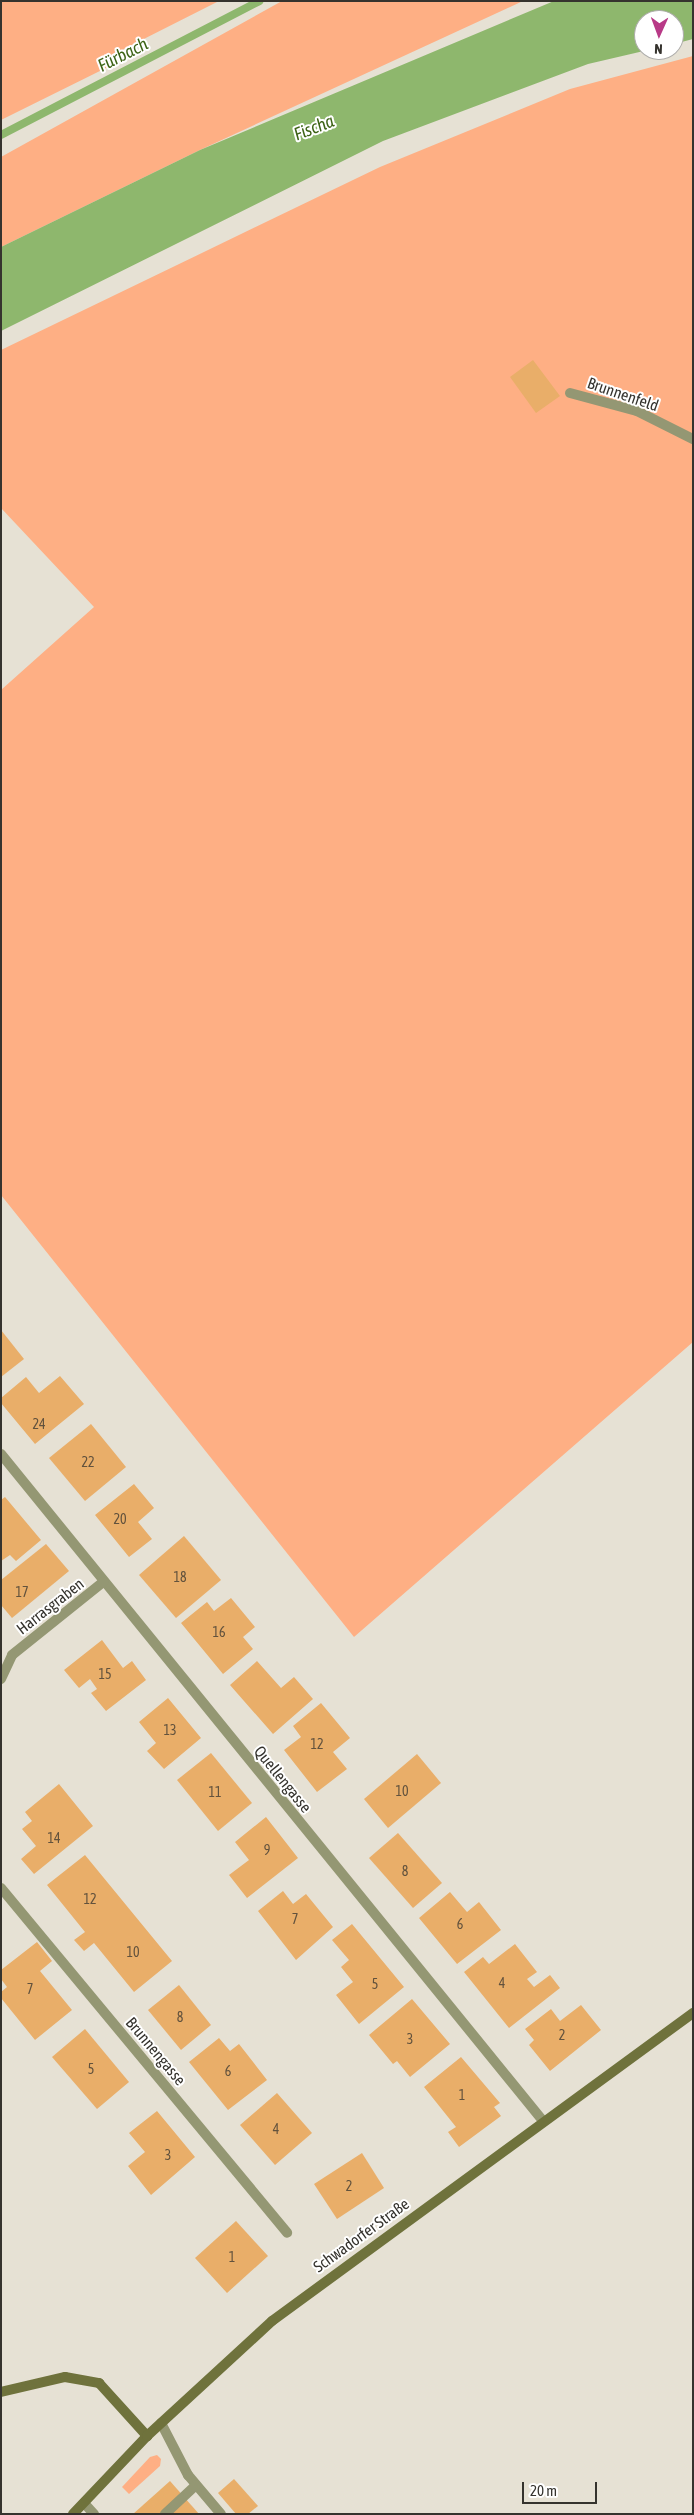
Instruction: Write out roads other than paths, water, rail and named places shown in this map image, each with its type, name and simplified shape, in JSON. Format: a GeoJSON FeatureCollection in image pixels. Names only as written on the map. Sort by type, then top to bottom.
{"type":"FeatureCollection","features":[{"type":"Feature","properties":{"kind":"main road","name":"Schwadorfer Straße"},"geometry":{"type":"LineString","coordinates":[[73,2514],[147,2436],[272,2322],[320,2283],[693,2012]]}},
{"type":"Feature","properties":{"kind":"main road"},"geometry":{"type":"LineString","coordinates":[[1,2392],[65,2377],[99,2383],[147,2436]]}},
{"type":"Feature","properties":{"kind":"street","name":"Brunnenfeld"},"geometry":{"type":"LineString","coordinates":[[570,393],[637,411],[693,439]]}},
{"type":"Feature","properties":{"kind":"street","name":"Quellengasse"},"geometry":{"type":"LineString","coordinates":[[1,1454],[103,1582],[543,2121]]}},
{"type":"Feature","properties":{"kind":"street","name":"Harrasgraben"},"geometry":{"type":"LineString","coordinates":[[1,1679],[12,1655],[103,1582]]}},
{"type":"Feature","properties":{"kind":"street","name":"Brunnengasse"},"geometry":{"type":"LineString","coordinates":[[1,1888],[287,2233]]}},
{"type":"Feature","properties":{"kind":"street"},"geometry":{"type":"LineString","coordinates":[[161,2423],[188,2475],[221,2514]]}},
{"type":"Feature","properties":{"kind":"street"},"geometry":{"type":"LineString","coordinates":[[165,2514],[196,2485]]}},
{"type":"Feature","properties":{"kind":"street"},"geometry":{"type":"LineString","coordinates":[[84,2503],[94,2514]]}},
{"type":"Feature","properties":{"kind":"water","name":"Fischa"},"geometry":{"type":"Polygon","coordinates":[[[554,1],[693,1],[693,39],[684,41],[684,10],[634,10],[634,53],[588,64],[383,141],[1,331],[1,247],[200,150],[554,1]]]}},
{"type":"Feature","properties":{"kind":"waterway","name":"Fürbach"},"geometry":{"type":"LineString","coordinates":[[1,135],[259,1]]}}]}
